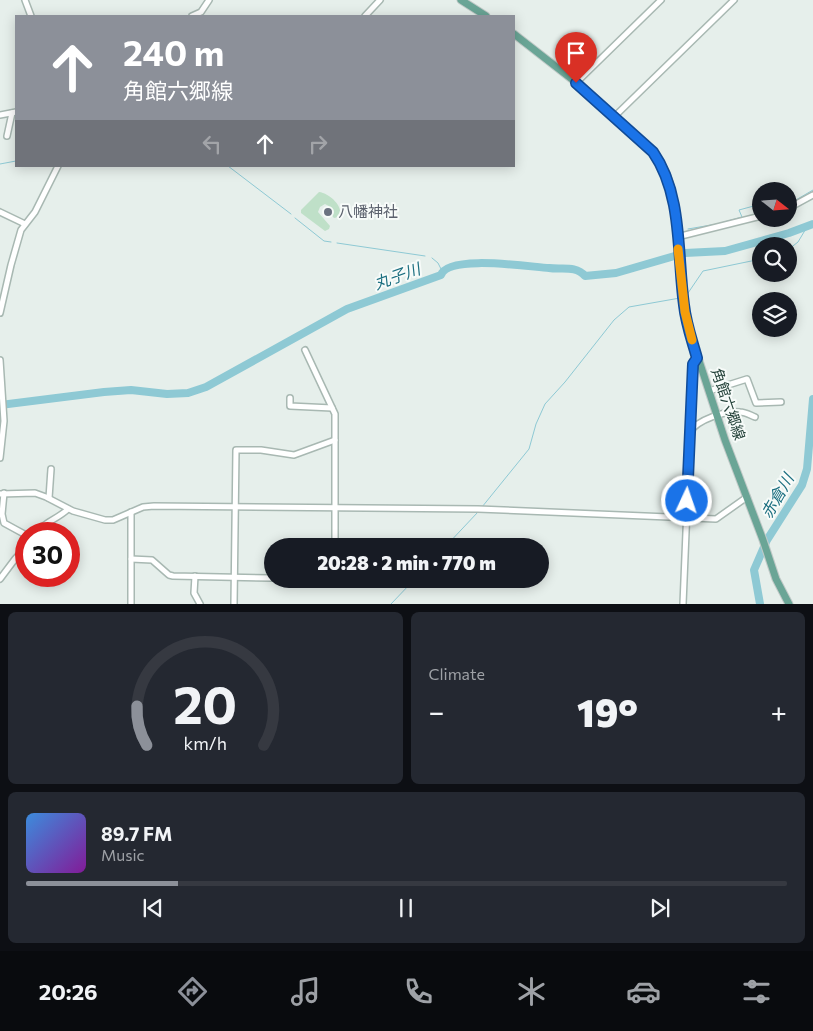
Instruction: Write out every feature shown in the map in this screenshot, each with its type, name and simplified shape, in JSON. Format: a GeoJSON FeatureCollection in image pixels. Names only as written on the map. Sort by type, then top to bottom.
{"type":"FeatureCollection","features":[{"type":"Feature","properties":{"kind":"main road"},"geometry":{"type":"LineString","coordinates":[[461,0],[471,2],[485,15]]}},
{"type":"Feature","properties":{"kind":"main road","name":"角館六郷線"},"geometry":{"type":"LineString","coordinates":[[515,35],[576,83],[653,152],[661,164],[671,188],[686,321],[716,416],[770,558],[776,579],[789,604]]}},
{"type":"Feature","properties":{"kind":"street"},"geometry":{"type":"LineString","coordinates":[[26,0],[31,15]]}},
{"type":"Feature","properties":{"kind":"street"},"geometry":{"type":"LineString","coordinates":[[194,15],[201,12],[209,0]]}},
{"type":"Feature","properties":{"kind":"street"},"geometry":{"type":"LineString","coordinates":[[366,15],[380,0]]}},
{"type":"Feature","properties":{"kind":"street"},"geometry":{"type":"LineString","coordinates":[[576,83],[660,0]]}},
{"type":"Feature","properties":{"kind":"street"},"geometry":{"type":"LineString","coordinates":[[614,117],[734,0]]}},
{"type":"Feature","properties":{"kind":"street"},"geometry":{"type":"LineString","coordinates":[[0,115],[14,113],[7,136]]}},
{"type":"Feature","properties":{"kind":"street"},"geometry":{"type":"LineString","coordinates":[[0,313],[17,242],[25,224],[35,212],[58,167]]}},
{"type":"Feature","properties":{"kind":"street"},"geometry":{"type":"LineString","coordinates":[[798,203],[813,195]]}},
{"type":"Feature","properties":{"kind":"street"},"geometry":{"type":"LineString","coordinates":[[0,212],[25,224]]}},
{"type":"Feature","properties":{"kind":"street"},"geometry":{"type":"LineString","coordinates":[[677,237],[752,218]]}},
{"type":"Feature","properties":{"kind":"street"},"geometry":{"type":"LineString","coordinates":[[305,350],[335,414],[335,538]]}},
{"type":"Feature","properties":{"kind":"street"},"geometry":{"type":"LineString","coordinates":[[683,604],[693,364],[697,358]]}},
{"type":"Feature","properties":{"kind":"street"},"geometry":{"type":"LineString","coordinates":[[0,360],[4,421],[0,458]]}},
{"type":"Feature","properties":{"kind":"street"},"geometry":{"type":"LineString","coordinates":[[709,391],[747,379],[756,403],[781,402]]}},
{"type":"Feature","properties":{"kind":"street"},"geometry":{"type":"LineString","coordinates":[[290,398],[290,406],[332,408]]}},
{"type":"Feature","properties":{"kind":"street"},"geometry":{"type":"LineString","coordinates":[[690,433],[696,425],[716,416],[740,412],[755,417]]}},
{"type":"Feature","properties":{"kind":"street"},"geometry":{"type":"LineString","coordinates":[[234,604],[236,450],[261,450],[288,455],[335,440]]}},
{"type":"Feature","properties":{"kind":"street"},"geometry":{"type":"LineString","coordinates":[[49,498],[50,469]]}},
{"type":"Feature","properties":{"kind":"street"},"geometry":{"type":"LineString","coordinates":[[15,529],[4,523],[2,493],[26,492],[49,498],[68,509],[105,520],[113,520],[143,507],[154,506],[481,509],[716,519],[747,497]]}},
{"type":"Feature","properties":{"kind":"street"},"geometry":{"type":"LineString","coordinates":[[52,522],[68,509]]}},
{"type":"Feature","properties":{"kind":"street"},"geometry":{"type":"LineString","coordinates":[[130,512],[130,604]]}},
{"type":"Feature","properties":{"kind":"street"},"geometry":{"type":"LineString","coordinates":[[0,579],[15,559]]}},
{"type":"Feature","properties":{"kind":"street"},"geometry":{"type":"LineString","coordinates":[[131,559],[152,560],[169,575],[264,578]]}},
{"type":"Feature","properties":{"kind":"street"},"geometry":{"type":"LineString","coordinates":[[195,576],[194,594],[200,604]]}},
{"type":"Feature","properties":{"kind":"green space"},"geometry":{"type":"Polygon","coordinates":[[[319,192],[335,201],[340,209],[339,217],[334,218],[328,206],[325,204],[320,207],[318,212],[330,226],[325,231],[301,213],[301,210],[319,192]]]}},
{"type":"Feature","properties":{"kind":"waterway"},"geometry":{"type":"LineString","coordinates":[[0,164],[15,161]]}},
{"type":"Feature","properties":{"kind":"waterway"},"geometry":{"type":"LineString","coordinates":[[229,167],[291,214]]}},
{"type":"Feature","properties":{"kind":"waterway"},"geometry":{"type":"LineString","coordinates":[[798,199],[813,190]]}},
{"type":"Feature","properties":{"kind":"waterway"},"geometry":{"type":"LineString","coordinates":[[688,229],[742,217],[739,210],[752,206]]}},
{"type":"Feature","properties":{"kind":"waterway"},"geometry":{"type":"LineString","coordinates":[[295,218],[324,241],[331,242]]}},
{"type":"Feature","properties":{"kind":"waterway","name":"丸子川"},"geometry":{"type":"LineString","coordinates":[[0,405],[131,390],[167,394],[188,393],[206,387],[347,309],[441,275],[447,269],[458,265],[490,263],[568,269],[577,270],[585,276],[616,273],[685,253],[725,251],[789,233],[813,224]]}},
{"type":"Feature","properties":{"kind":"waterway"},"geometry":{"type":"LineString","coordinates":[[797,243],[807,227]]}},
{"type":"Feature","properties":{"kind":"waterway"},"geometry":{"type":"LineString","coordinates":[[337,243],[425,256]]}},
{"type":"Feature","properties":{"kind":"waterway"},"geometry":{"type":"LineString","coordinates":[[432,258],[438,263],[442,271]]}},
{"type":"Feature","properties":{"kind":"waterway"},"geometry":{"type":"LineString","coordinates":[[686,296],[703,271],[752,261]]}},
{"type":"Feature","properties":{"kind":"waterway"},"geometry":{"type":"LineString","coordinates":[[482,507],[529,449],[536,424],[545,404],[614,320],[629,307],[680,298]]}},
{"type":"Feature","properties":{"kind":"waterway","name":"赤倉川"},"geometry":{"type":"LineString","coordinates":[[760,604],[754,570],[767,540],[802,485],[807,469],[813,399]]}},
{"type":"Feature","properties":{"kind":"waterway"},"geometry":{"type":"LineString","coordinates":[[454,538],[478,512]]}},
{"type":"Feature","properties":{"kind":"waterway"},"geometry":{"type":"LineString","coordinates":[[391,604],[406,588]]}},
{"type":"Feature","properties":{"kind":"slow traffic"},"geometry":{"type":"LineString","coordinates":[[678,249],[683,303],[692,340]]}},
{"type":"Feature","properties":{"kind":"place","name":"八幡神社"},"geometry":{"type":"Point","coordinates":[328,212]}},
{"type":"Feature","properties":{"kind":"route"},"geometry":{"type":"LineString","coordinates":[[576,83],[653,152],[666,173],[671,188],[681,269],[683,303],[686,321],[697,358],[693,364],[687,501]]}}]}
